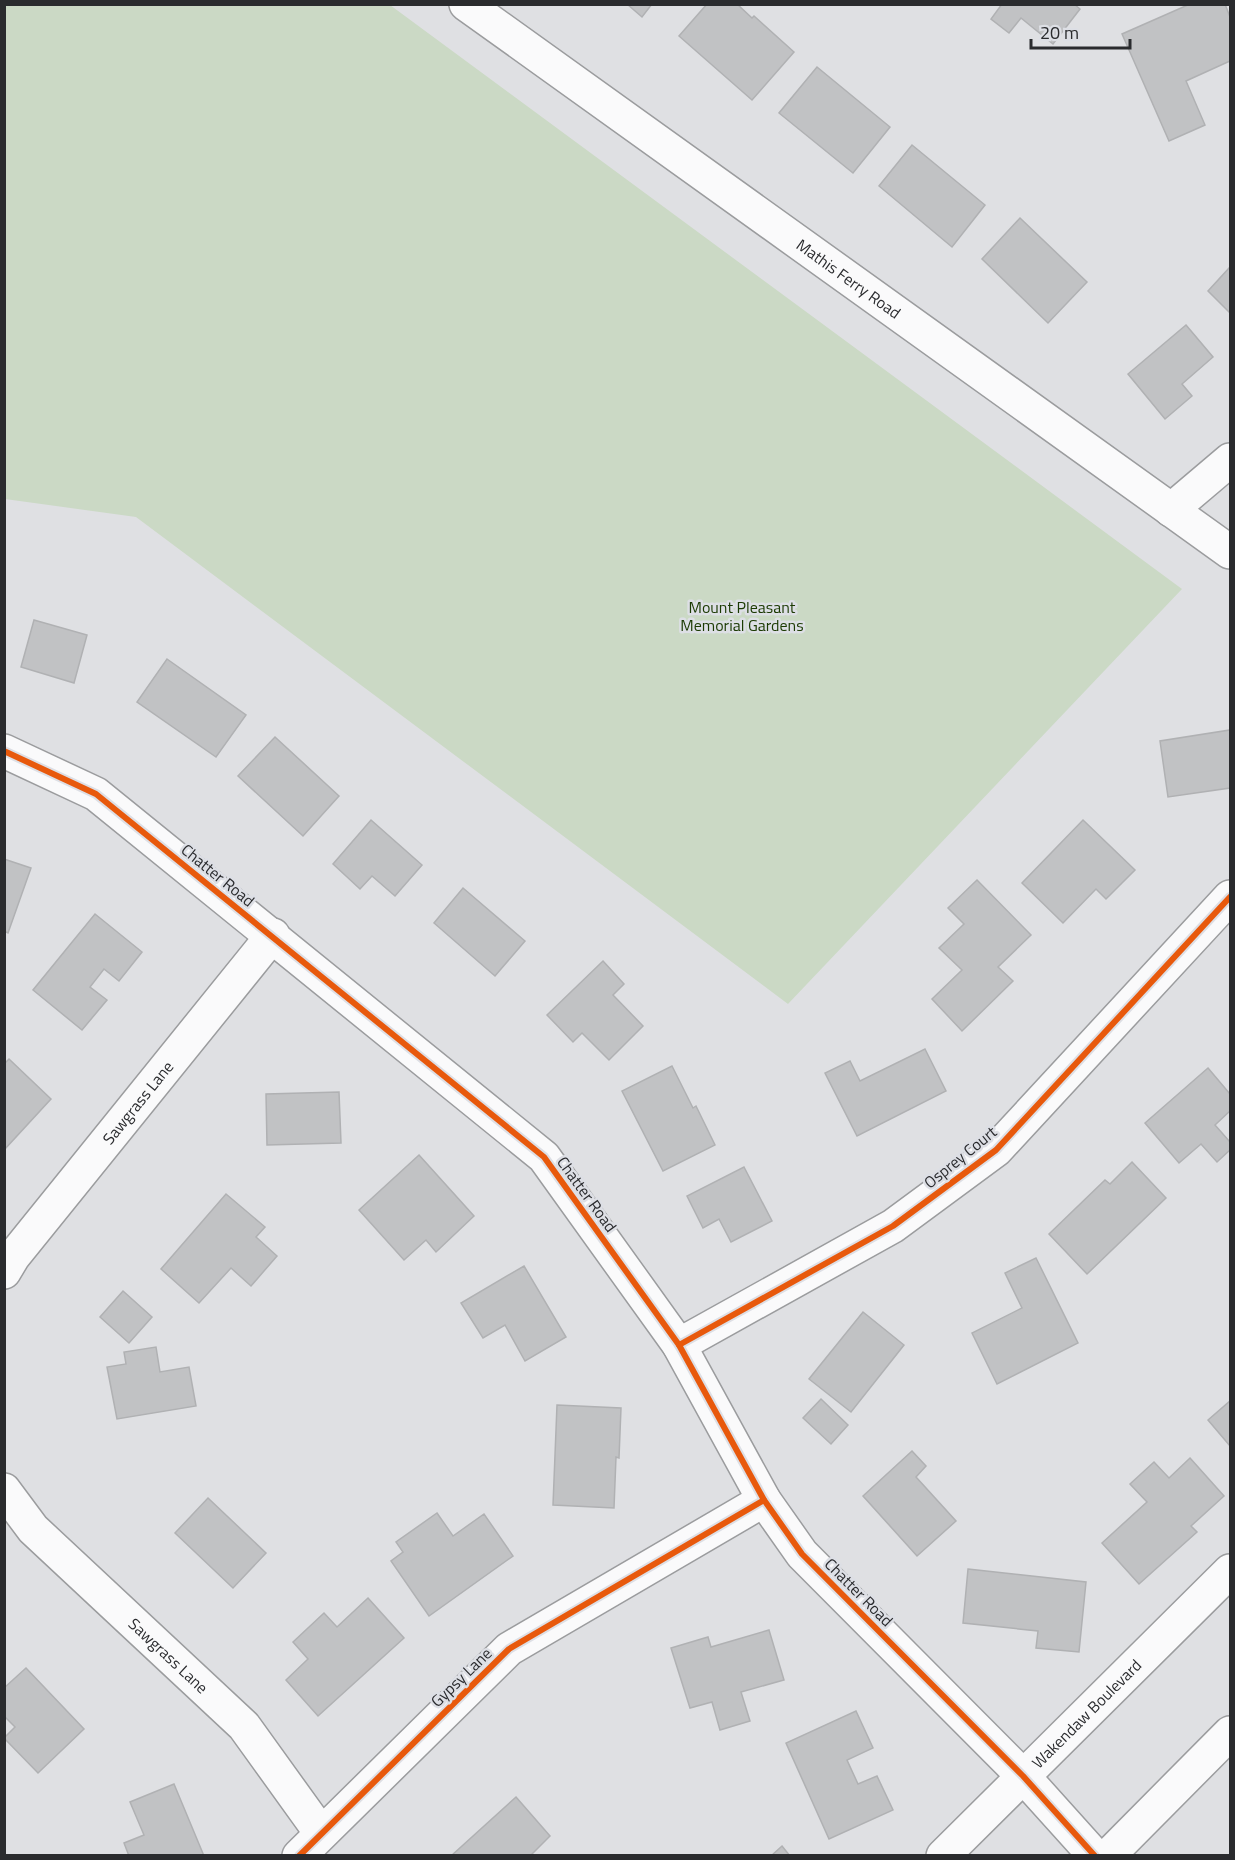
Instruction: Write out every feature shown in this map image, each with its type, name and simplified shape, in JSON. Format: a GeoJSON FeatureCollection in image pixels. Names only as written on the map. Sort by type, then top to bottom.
{"type":"FeatureCollection","features":[{"type":"Feature","properties":{"kind":"street","name":"Mathis Ferry Road"},"geometry":{"type":"LineString","coordinates":[[466,4],[1230,552]]}},
{"type":"Feature","properties":{"kind":"street"},"geometry":{"type":"LineString","coordinates":[[1171,510],[1230,460]]}},
{"type":"Feature","properties":{"kind":"street","name":"Chatter Road"},"geometry":{"type":"LineString","coordinates":[[4,751],[96,794],[273,935],[544,1157],[680,1345],[764,1500],[802,1554],[1023,1776],[1095,1856]]}},
{"type":"Feature","properties":{"kind":"street","name":"Osprey Court"},"geometry":{"type":"LineString","coordinates":[[680,1345],[893,1226],[996,1149],[1230,897]]}},
{"type":"Feature","properties":{"kind":"street","name":"Sawgrass Lane"},"geometry":{"type":"LineString","coordinates":[[4,1272],[13,1257],[273,935]]}},
{"type":"Feature","properties":{"kind":"street","name":"Sawgrass Lane"},"geometry":{"type":"LineString","coordinates":[[4,1490],[33,1529],[244,1726],[310,1844]]}},
{"type":"Feature","properties":{"kind":"street","name":"Gypsy Lane"},"geometry":{"type":"LineString","coordinates":[[310,1844],[509,1649],[764,1500]]}},
{"type":"Feature","properties":{"kind":"street","name":"Wakendaw Boulevard"},"geometry":{"type":"LineString","coordinates":[[943,1856],[1230,1571]]}},
{"type":"Feature","properties":{"kind":"street"},"geometry":{"type":"LineString","coordinates":[[1108,1856],[1230,1733]]}},
{"type":"Feature","properties":{"kind":"green space","name":"Mount Pleasant Memorial Gardens"},"geometry":{"type":"Polygon","coordinates":[[[5,4],[390,5],[1182,589],[788,1004],[136,517],[5,499],[5,4]]]}},
{"type":"Feature","properties":{"kind":"building"},"geometry":{"type":"Polygon","coordinates":[[[627,4],[652,4],[642,17],[627,4]]]}},
{"type":"Feature","properties":{"kind":"building"},"geometry":{"type":"Polygon","coordinates":[[[707,4],[737,4],[794,52],[752,100],[679,36],[707,4]]]}},
{"type":"Feature","properties":{"kind":"building"},"geometry":{"type":"Polygon","coordinates":[[[1002,4],[1074,4],[1080,9],[1053,44],[1021,18],[1009,33],[991,19],[1002,4]]]}},
{"type":"Feature","properties":{"kind":"building"},"geometry":{"type":"Polygon","coordinates":[[[1190,4],[1225,4],[1230,17],[1230,61],[1186,81],[1205,125],[1169,141],[1122,34],[1190,4]]]}},
{"type":"Feature","properties":{"kind":"building"},"geometry":{"type":"Polygon","coordinates":[[[817,67],[890,127],[853,173],[779,113],[817,67]]]}},
{"type":"Feature","properties":{"kind":"building"},"geometry":{"type":"Polygon","coordinates":[[[912,145],[985,205],[952,247],[879,186],[912,145]]]}},
{"type":"Feature","properties":{"kind":"building"},"geometry":{"type":"Polygon","coordinates":[[[1020,218],[1087,282],[1048,323],[982,259],[1020,218]]]}},
{"type":"Feature","properties":{"kind":"building"},"geometry":{"type":"Polygon","coordinates":[[[1230,267],[1230,313],[1208,291],[1230,267]]]}},
{"type":"Feature","properties":{"kind":"building"},"geometry":{"type":"Polygon","coordinates":[[[1186,325],[1213,357],[1182,384],[1192,396],[1165,419],[1128,374],[1186,325]]]}},
{"type":"Feature","properties":{"kind":"building"},"geometry":{"type":"Polygon","coordinates":[[[34,620],[87,635],[74,683],[21,667],[34,620]]]}},
{"type":"Feature","properties":{"kind":"building"},"geometry":{"type":"Polygon","coordinates":[[[167,659],[246,715],[216,757],[137,702],[167,659]]]}},
{"type":"Feature","properties":{"kind":"building"},"geometry":{"type":"Polygon","coordinates":[[[1230,730],[1230,788],[1168,797],[1160,741],[1230,730]]]}},
{"type":"Feature","properties":{"kind":"building"},"geometry":{"type":"Polygon","coordinates":[[[275,737],[339,796],[303,836],[238,776],[275,737]]]}},
{"type":"Feature","properties":{"kind":"building"},"geometry":{"type":"Polygon","coordinates":[[[371,820],[422,865],[395,896],[372,876],[360,889],[333,864],[371,820]]]}},
{"type":"Feature","properties":{"kind":"building"},"geometry":{"type":"Polygon","coordinates":[[[1083,820],[1135,870],[1106,899],[1096,889],[1063,923],[1022,883],[1083,820]]]}},
{"type":"Feature","properties":{"kind":"building"},"geometry":{"type":"Polygon","coordinates":[[[4,859],[31,868],[8,933],[4,931],[4,859]]]}},
{"type":"Feature","properties":{"kind":"building"},"geometry":{"type":"Polygon","coordinates":[[[977,880],[1031,935],[998,967],[1013,981],[962,1031],[932,999],[962,970],[939,948],[964,924],[948,908],[977,880]]]}},
{"type":"Feature","properties":{"kind":"building"},"geometry":{"type":"Polygon","coordinates":[[[463,888],[525,941],[495,976],[434,923],[463,888]]]}},
{"type":"Feature","properties":{"kind":"building"},"geometry":{"type":"Polygon","coordinates":[[[95,914],[142,952],[119,981],[104,969],[90,987],[107,1000],[82,1030],[33,990],[95,914]]]}},
{"type":"Feature","properties":{"kind":"building"},"geometry":{"type":"Polygon","coordinates":[[[603,961],[624,984],[613,995],[643,1026],[609,1060],[582,1033],[573,1042],[547,1015],[603,961]]]}},
{"type":"Feature","properties":{"kind":"building"},"geometry":{"type":"Polygon","coordinates":[[[925,1049],[946,1091],[857,1136],[825,1073],[850,1061],[860,1081],[925,1049]]]}},
{"type":"Feature","properties":{"kind":"building"},"geometry":{"type":"Polygon","coordinates":[[[9,1059],[51,1099],[4,1150],[4,1064],[9,1059]]]}},
{"type":"Feature","properties":{"kind":"building"},"geometry":{"type":"Polygon","coordinates":[[[672,1066],[693,1108],[696,1106],[715,1145],[663,1171],[622,1091],[672,1066]]]}},
{"type":"Feature","properties":{"kind":"building"},"geometry":{"type":"Polygon","coordinates":[[[1208,1068],[1230,1094],[1230,1111],[1215,1125],[1230,1142],[1230,1150],[1217,1162],[1201,1144],[1179,1163],[1145,1123],[1208,1068]]]}},
{"type":"Feature","properties":{"kind":"building"},"geometry":{"type":"Polygon","coordinates":[[[339,1092],[341,1143],[267,1145],[266,1094],[339,1092]]]}},
{"type":"Feature","properties":{"kind":"building"},"geometry":{"type":"Polygon","coordinates":[[[419,1155],[474,1216],[436,1252],[426,1240],[404,1260],[359,1210],[419,1155]]]}},
{"type":"Feature","properties":{"kind":"building"},"geometry":{"type":"Polygon","coordinates":[[[1132,1162],[1166,1198],[1087,1274],[1049,1234],[1105,1180],[1110,1184],[1132,1162]]]}},
{"type":"Feature","properties":{"kind":"building"},"geometry":{"type":"Polygon","coordinates":[[[744,1167],[772,1221],[731,1242],[719,1219],[703,1228],[687,1196],[744,1167]]]}},
{"type":"Feature","properties":{"kind":"building"},"geometry":{"type":"Polygon","coordinates":[[[226,1194],[265,1227],[256,1237],[277,1256],[251,1286],[231,1268],[199,1303],[161,1269],[226,1194]]]}},
{"type":"Feature","properties":{"kind":"building"},"geometry":{"type":"Polygon","coordinates":[[[1036,1258],[1078,1343],[997,1384],[972,1333],[1022,1308],[1005,1273],[1036,1258]]]}},
{"type":"Feature","properties":{"kind":"building"},"geometry":{"type":"Polygon","coordinates":[[[524,1266],[566,1337],[525,1361],[505,1325],[483,1338],[461,1303],[524,1266]]]}},
{"type":"Feature","properties":{"kind":"building"},"geometry":{"type":"Polygon","coordinates":[[[123,1291],[152,1317],[129,1343],[100,1317],[123,1291]]]}},
{"type":"Feature","properties":{"kind":"building"},"geometry":{"type":"Polygon","coordinates":[[[863,1312],[904,1345],[851,1412],[809,1379],[863,1312]]]}},
{"type":"Feature","properties":{"kind":"building"},"geometry":{"type":"Polygon","coordinates":[[[156,1347],[160,1372],[189,1367],[196,1406],[117,1419],[107,1367],[126,1364],[124,1352],[156,1347]]]}},
{"type":"Feature","properties":{"kind":"building"},"geometry":{"type":"Polygon","coordinates":[[[821,1399],[848,1425],[831,1444],[803,1418],[821,1399]]]}},
{"type":"Feature","properties":{"kind":"building"},"geometry":{"type":"Polygon","coordinates":[[[1230,1401],[1230,1446],[1208,1420],[1230,1401]]]}},
{"type":"Feature","properties":{"kind":"building"},"geometry":{"type":"Polygon","coordinates":[[[557,1405],[621,1408],[614,1508],[553,1505],[557,1405]]]}},
{"type":"Feature","properties":{"kind":"building"},"geometry":{"type":"Polygon","coordinates":[[[912,1451],[926,1466],[916,1477],[956,1521],[917,1556],[863,1496],[912,1451]]]}},
{"type":"Feature","properties":{"kind":"building"},"geometry":{"type":"Polygon","coordinates":[[[1190,1458],[1224,1496],[1191,1526],[1197,1532],[1139,1584],[1102,1543],[1147,1502],[1130,1484],[1154,1462],[1169,1478],[1190,1458]]]}},
{"type":"Feature","properties":{"kind":"building"},"geometry":{"type":"Polygon","coordinates":[[[208,1498],[266,1553],[233,1588],[175,1533],[208,1498]]]}},
{"type":"Feature","properties":{"kind":"building"},"geometry":{"type":"Polygon","coordinates":[[[437,1513],[453,1536],[484,1514],[513,1556],[429,1616],[391,1561],[403,1552],[396,1542],[437,1513]]]}},
{"type":"Feature","properties":{"kind":"building"},"geometry":{"type":"Polygon","coordinates":[[[968,1569],[1086,1582],[1079,1652],[1036,1648],[1038,1631],[963,1623],[968,1569]]]}},
{"type":"Feature","properties":{"kind":"building"},"geometry":{"type":"Polygon","coordinates":[[[368,1598],[404,1638],[318,1716],[286,1680],[308,1659],[293,1642],[324,1613],[337,1627],[368,1598]]]}},
{"type":"Feature","properties":{"kind":"building"},"geometry":{"type":"Polygon","coordinates":[[[769,1630],[784,1680],[741,1692],[750,1721],[720,1730],[712,1702],[690,1708],[671,1648],[708,1637],[711,1647],[769,1630]]]}},
{"type":"Feature","properties":{"kind":"building"},"geometry":{"type":"Polygon","coordinates":[[[26,1668],[84,1729],[38,1773],[4,1738],[15,1727],[4,1716],[4,1688],[26,1668]]]}},
{"type":"Feature","properties":{"kind":"building"},"geometry":{"type":"Polygon","coordinates":[[[856,1711],[873,1748],[847,1760],[858,1784],[877,1776],[893,1810],[829,1839],[786,1743],[856,1711]]]}},
{"type":"Feature","properties":{"kind":"building"},"geometry":{"type":"Polygon","coordinates":[[[174,1784],[204,1856],[129,1856],[124,1843],[144,1835],[130,1802],[174,1784]]]}},
{"type":"Feature","properties":{"kind":"building"},"geometry":{"type":"Polygon","coordinates":[[[516,1797],[550,1836],[530,1856],[451,1856],[516,1797]]]}},
{"type":"Feature","properties":{"kind":"building"},"geometry":{"type":"Polygon","coordinates":[[[782,1846],[790,1856],[771,1856],[782,1846]]]}},
{"type":"Feature","properties":{"kind":"cycle path"},"geometry":{"type":"LineString","coordinates":[[4,751],[96,794],[544,1157],[679,1345],[764,1500],[802,1554],[1023,1776],[1095,1856]]}},
{"type":"Feature","properties":{"kind":"cycle path"},"geometry":{"type":"LineString","coordinates":[[679,1345],[893,1226],[996,1150],[1230,897]]}},
{"type":"Feature","properties":{"kind":"cycle path"},"geometry":{"type":"LineString","coordinates":[[299,1856],[509,1649],[764,1500]]}}]}
